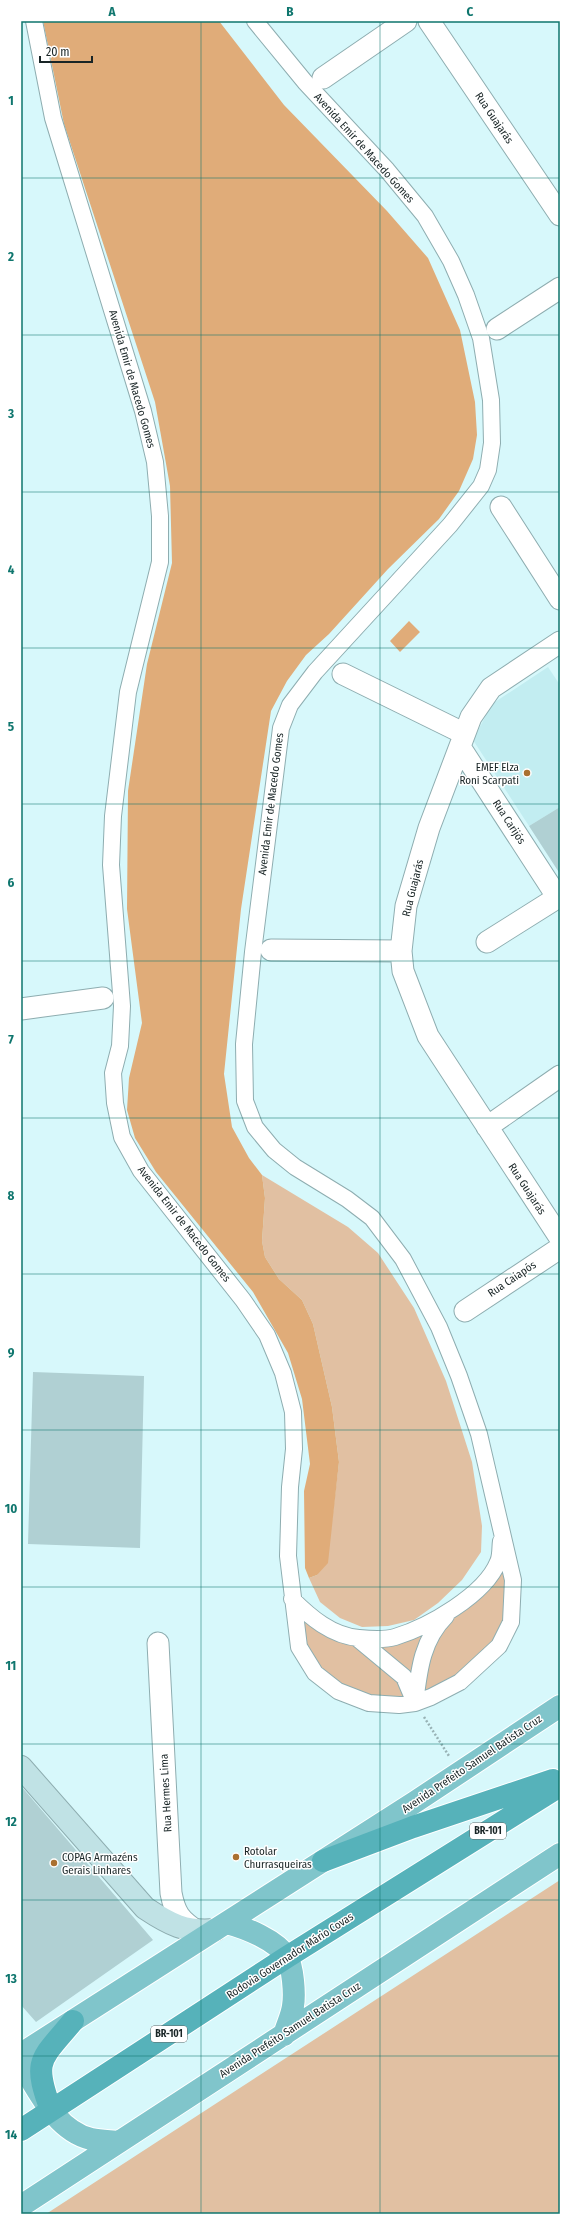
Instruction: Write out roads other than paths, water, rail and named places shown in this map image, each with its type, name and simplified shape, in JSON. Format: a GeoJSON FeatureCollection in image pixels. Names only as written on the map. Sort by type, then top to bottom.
{"type":"FeatureCollection","features":[{"type":"Feature","properties":{"kind":"highway"},"geometry":{"type":"LineString","coordinates":[[323,1861],[413,1827],[560,1778]]}},
{"type":"Feature","properties":{"kind":"highway","name":"Rodovia Governador Mário Covas"},"geometry":{"type":"LineString","coordinates":[[21,2130],[287,1957],[560,1786]]}},
{"type":"Feature","properties":{"kind":"highway"},"geometry":{"type":"LineString","coordinates":[[51,2110],[41,2083],[40,2069],[43,2058],[73,2021]]}},
{"type":"Feature","properties":{"kind":"main road","name":"Avenida Prefeito Samuel Batista Cruz"},"geometry":{"type":"LineString","coordinates":[[21,2054],[214,1928],[323,1861],[560,1706]]}},
{"type":"Feature","properties":{"kind":"main road"},"geometry":{"type":"LineString","coordinates":[[21,1767],[145,1908],[164,1920],[179,1927],[249,1929],[268,1940],[287,1957],[293,1979],[293,2006],[284,2034]]}},
{"type":"Feature","properties":{"kind":"main road","name":"Avenida Prefeito Samuel Batista Cruz"},"geometry":{"type":"LineString","coordinates":[[21,2206],[560,1854]]}},
{"type":"Feature","properties":{"kind":"main road"},"geometry":{"type":"LineString","coordinates":[[21,2063],[51,2110],[69,2129],[90,2139],[119,2142]]}},
{"type":"Feature","properties":{"kind":"street","name":"Avenida Emir de Macedo Gomes"},"geometry":{"type":"LineString","coordinates":[[34,21],[53,118],[143,411],[155,462],[160,516],[160,562],[128,692],[113,816],[111,866],[122,1006],[120,1046],[113,1073],[115,1103],[122,1137],[141,1171],[243,1300],[267,1335],[283,1373],[293,1412],[294,1450],[290,1487],[288,1556],[299,1648],[315,1673],[338,1690],[369,1703],[399,1705],[415,1703],[431,1697],[460,1682],[499,1646],[511,1622],[513,1602],[513,1580],[502,1529],[479,1434],[459,1376],[439,1327],[403,1259],[372,1218],[347,1199],[295,1167],[274,1150],[255,1127],[245,1101],[244,1044],[253,952],[281,728],[290,705],[315,672],[450,525],[481,486],[488,470],[492,443],[491,400],[481,338],[466,295],[451,261],[425,216],[392,176],[305,82],[254,21]]}},
{"type":"Feature","properties":{"kind":"street"},"geometry":{"type":"LineString","coordinates":[[323,78],[406,21]]}},
{"type":"Feature","properties":{"kind":"street","name":"Rua Guajarás"},"geometry":{"type":"LineString","coordinates":[[429,21],[560,215]]}},
{"type":"Feature","properties":{"kind":"street"},"geometry":{"type":"LineString","coordinates":[[497,329],[560,288]]}},
{"type":"Feature","properties":{"kind":"street"},"geometry":{"type":"LineString","coordinates":[[500,507],[560,599]]}},
{"type":"Feature","properties":{"kind":"street","name":"Rua Guajarás"},"geometry":{"type":"LineString","coordinates":[[560,642],[491,688],[471,717],[429,828],[406,906],[401,951],[403,972],[428,1036],[560,1238]]}},
{"type":"Feature","properties":{"kind":"street"},"geometry":{"type":"LineString","coordinates":[[343,674],[462,740]]}},
{"type":"Feature","properties":{"kind":"street","name":"Rua Carijós"},"geometry":{"type":"LineString","coordinates":[[462,740],[559,897]]}},
{"type":"Feature","properties":{"kind":"street"},"geometry":{"type":"LineString","coordinates":[[487,942],[559,897]]}},
{"type":"Feature","properties":{"kind":"street"},"geometry":{"type":"LineString","coordinates":[[271,950],[401,951]]}},
{"type":"Feature","properties":{"kind":"street"},"geometry":{"type":"LineString","coordinates":[[21,1009],[103,998]]}},
{"type":"Feature","properties":{"kind":"street"},"geometry":{"type":"LineString","coordinates":[[487,1127],[560,1076]]}},
{"type":"Feature","properties":{"kind":"street","name":"Rua Caiapós"},"geometry":{"type":"LineString","coordinates":[[465,1311],[560,1248]]}},
{"type":"Feature","properties":{"kind":"street","name":"Avenida Emir de Macedo Gomes"},"geometry":{"type":"LineString","coordinates":[[292,1599],[313,1620],[334,1631],[357,1638],[393,1637],[421,1626],[457,1605],[482,1586],[498,1562],[502,1529]]}},
{"type":"Feature","properties":{"kind":"street"},"geometry":{"type":"LineString","coordinates":[[415,1703],[420,1661],[438,1624],[457,1605]]}},
{"type":"Feature","properties":{"kind":"street"},"geometry":{"type":"LineString","coordinates":[[357,1638],[404,1677],[415,1703]]}},
{"type":"Feature","properties":{"kind":"street","name":"Rua Hermes Lima"},"geometry":{"type":"LineString","coordinates":[[158,1643],[171,1893],[174,1909],[183,1921],[214,1928]]}},
{"type":"Feature","properties":{"kind":"place","name":"EMEF Elza Roni Scarpati"},"geometry":{"type":"Point","coordinates":[527,773]}},
{"type":"Feature","properties":{"kind":"place","name":"Rotolar Churrasqueiras"},"geometry":{"type":"Point","coordinates":[236,1857]}},
{"type":"Feature","properties":{"kind":"place","name":"COPAG Armazéns Gerais Linhares"},"geometry":{"type":"Point","coordinates":[54,1863]}}]}
